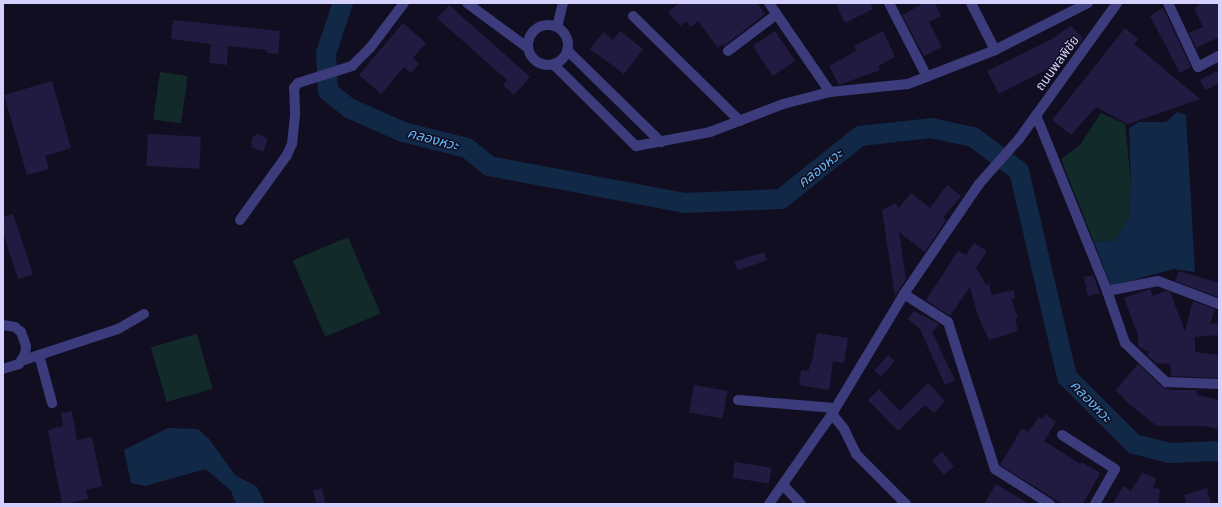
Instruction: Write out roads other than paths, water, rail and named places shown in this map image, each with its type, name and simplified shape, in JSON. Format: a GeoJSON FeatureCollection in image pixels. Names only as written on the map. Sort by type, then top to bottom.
{"type":"FeatureCollection","features":[{"type":"Feature","properties":{"kind":"street"},"geometry":{"type":"LineString","coordinates":[[240,220],[287,155],[292,144],[295,114],[294,88],[314,78],[352,66],[404,3]]}},
{"type":"Feature","properties":{"kind":"street"},"geometry":{"type":"LineString","coordinates":[[467,3],[528,48],[534,60],[540,63],[553,64],[559,61],[567,50],[566,37],[557,27],[539,27],[530,36],[528,48]]}},
{"type":"Feature","properties":{"kind":"street"},"geometry":{"type":"LineString","coordinates":[[557,27],[563,3]]}},
{"type":"Feature","properties":{"kind":"street"},"geometry":{"type":"LineString","coordinates":[[769,3],[830,92]]}},
{"type":"Feature","properties":{"kind":"street"},"geometry":{"type":"LineString","coordinates":[[889,3],[927,77]]}},
{"type":"Feature","properties":{"kind":"street"},"geometry":{"type":"LineString","coordinates":[[971,3],[994,50]]}},
{"type":"Feature","properties":{"kind":"street"},"geometry":{"type":"LineString","coordinates":[[553,64],[636,146],[710,132],[783,104],[830,92],[890,88],[927,77],[994,50],[1067,7],[1088,3]]}},
{"type":"Feature","properties":{"kind":"street","name":"ถนนพลพิชัย"},"geometry":{"type":"LineString","coordinates":[[769,504],[834,411],[904,294],[979,184],[1020,139],[1117,3]]}},
{"type":"Feature","properties":{"kind":"street"},"geometry":{"type":"LineString","coordinates":[[1168,3],[1198,67],[1219,56]]}},
{"type":"Feature","properties":{"kind":"street"},"geometry":{"type":"LineString","coordinates":[[728,52],[777,14]]}},
{"type":"Feature","properties":{"kind":"street"},"geometry":{"type":"LineString","coordinates":[[633,16],[740,121]]}},
{"type":"Feature","properties":{"kind":"street"},"geometry":{"type":"LineString","coordinates":[[567,50],[661,142]]}},
{"type":"Feature","properties":{"kind":"street"},"geometry":{"type":"LineString","coordinates":[[1036,115],[1107,292],[1125,343],[1166,382],[1219,384]]}},
{"type":"Feature","properties":{"kind":"street"},"geometry":{"type":"LineString","coordinates":[[1107,292],[1158,281],[1219,304]]}},
{"type":"Feature","properties":{"kind":"street"},"geometry":{"type":"LineString","coordinates":[[904,294],[948,322],[995,470],[1050,504]]}},
{"type":"Feature","properties":{"kind":"street"},"geometry":{"type":"LineString","coordinates":[[3,369],[12,368],[21,361],[118,329],[144,314]]}},
{"type":"Feature","properties":{"kind":"street"},"geometry":{"type":"LineString","coordinates":[[3,325],[15,327],[24,339],[25,354],[21,361]]}},
{"type":"Feature","properties":{"kind":"street"},"geometry":{"type":"LineString","coordinates":[[39,355],[52,403]]}},
{"type":"Feature","properties":{"kind":"street"},"geometry":{"type":"LineString","coordinates":[[738,400],[834,411],[856,454],[906,504]]}},
{"type":"Feature","properties":{"kind":"street"},"geometry":{"type":"LineString","coordinates":[[1062,435],[1115,469],[1096,504]]}},
{"type":"Feature","properties":{"kind":"street"},"geometry":{"type":"LineString","coordinates":[[783,485],[801,504]]}},
{"type":"Feature","properties":{"kind":"water"},"geometry":{"type":"Polygon","coordinates":[[[1177,112],[1186,115],[1195,272],[1174,269],[1111,286],[1094,242],[1115,241],[1129,217],[1131,183],[1129,128],[1139,122],[1166,122],[1177,112]]]}},
{"type":"Feature","properties":{"kind":"water"},"geometry":{"type":"Polygon","coordinates":[[[168,428],[198,429],[209,439],[235,475],[257,487],[265,504],[236,504],[231,491],[206,469],[145,486],[131,483],[124,450],[168,428]]]}},
{"type":"Feature","properties":{"kind":"waterway","name":"คลองหวะ"},"geometry":{"type":"LineString","coordinates":[[343,3],[326,53],[328,91],[349,108],[403,132],[467,148],[489,166],[684,203],[781,199],[860,136],[931,128],[973,137],[1019,171],[1067,377],[1134,444],[1169,453],[1219,451]]}}]}
